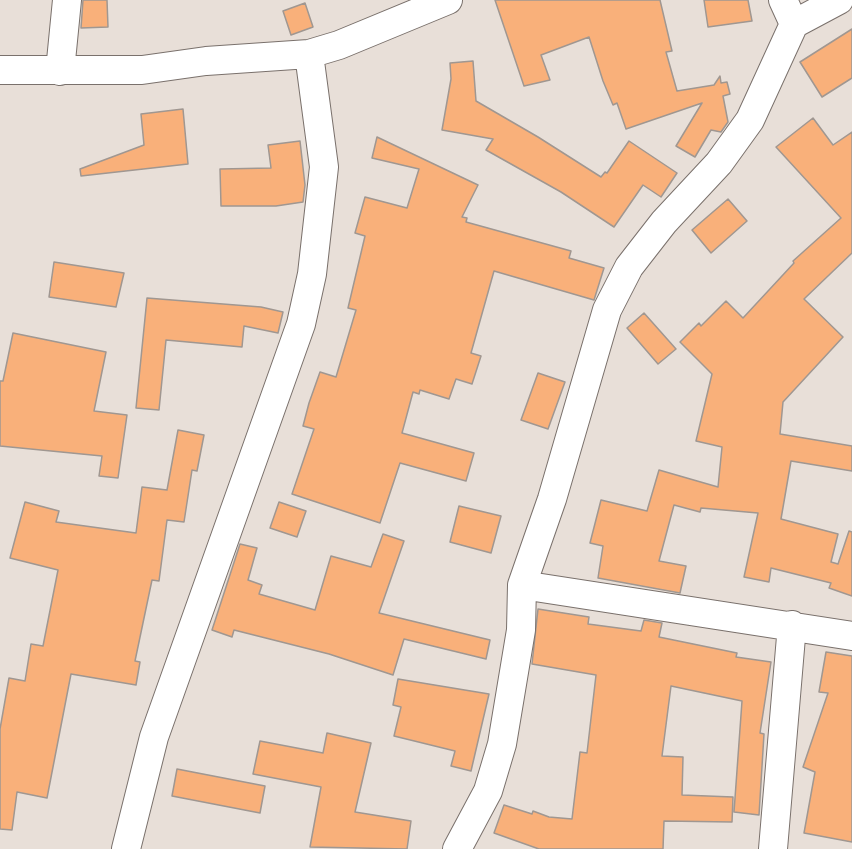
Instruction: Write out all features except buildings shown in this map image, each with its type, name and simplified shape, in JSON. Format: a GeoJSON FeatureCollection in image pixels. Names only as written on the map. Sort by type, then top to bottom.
{"type":"FeatureCollection","features":[{"type":"Feature","properties":{"kind":"street"},"geometry":{"type":"LineString","coordinates":[[60,71],[67,0]]}},
{"type":"Feature","properties":{"kind":"street"},"geometry":{"type":"LineString","coordinates":[[0,70],[142,70],[206,61],[309,54],[339,45],[448,0]]}},
{"type":"Feature","properties":{"kind":"street"},"geometry":{"type":"LineString","coordinates":[[457,849],[488,791],[502,744],[521,630],[522,585],[552,499],[607,310],[629,267],[664,222],[719,163],[750,120],[788,12],[839,0]]}},
{"type":"Feature","properties":{"kind":"street"},"geometry":{"type":"LineString","coordinates":[[126,849],[154,737],[303,314],[319,228],[324,167],[309,54]]}},
{"type":"Feature","properties":{"kind":"street"},"geometry":{"type":"LineString","coordinates":[[522,585],[852,636]]}},
{"type":"Feature","properties":{"kind":"street"},"geometry":{"type":"LineString","coordinates":[[773,849],[792,625]]}}]}
